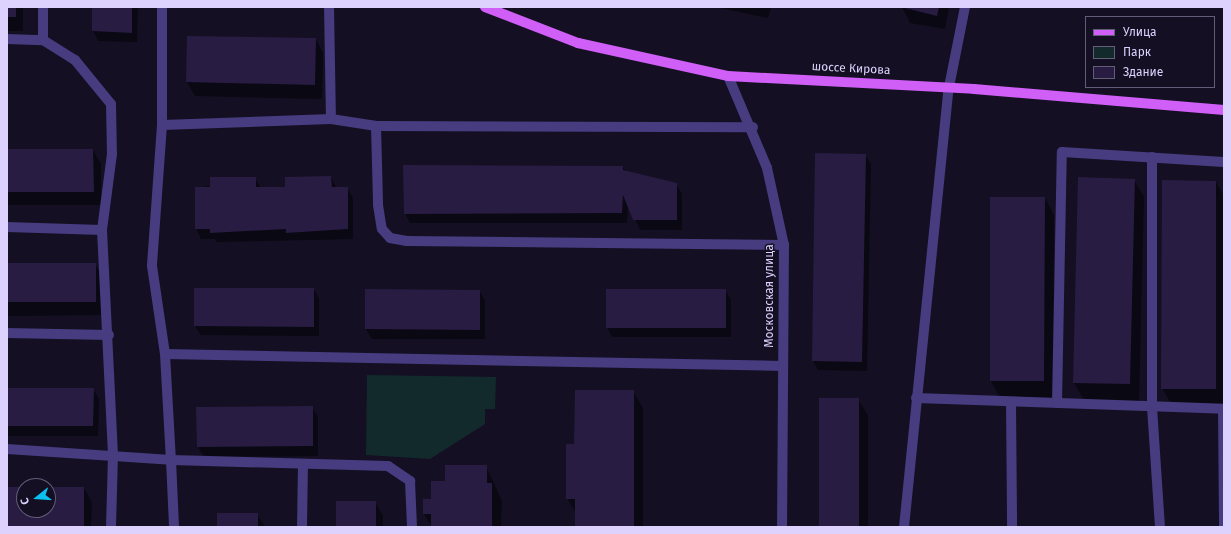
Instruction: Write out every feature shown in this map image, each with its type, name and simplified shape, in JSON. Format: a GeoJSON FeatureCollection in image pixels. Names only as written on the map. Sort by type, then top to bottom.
{"type":"FeatureCollection","features":[{"type":"Feature","properties":{"kind":"main road","name":"шоссе Кирова"},"geometry":{"type":"LineString","coordinates":[[485,7],[578,43],[728,76],[949,87],[1224,110]]}},
{"type":"Feature","properties":{"kind":"street"},"geometry":{"type":"LineString","coordinates":[[43,40],[44,7]]}},
{"type":"Feature","properties":{"kind":"street"},"geometry":{"type":"LineString","coordinates":[[162,7],[162,126],[152,266],[165,354],[174,527]]}},
{"type":"Feature","properties":{"kind":"street"},"geometry":{"type":"LineString","coordinates":[[329,7],[332,119]]}},
{"type":"Feature","properties":{"kind":"street"},"geometry":{"type":"LineString","coordinates":[[904,527],[949,87],[965,7]]}},
{"type":"Feature","properties":{"kind":"street"},"geometry":{"type":"LineString","coordinates":[[7,39],[43,40],[75,60],[112,104],[112,154],[102,230],[109,335],[113,456],[111,527]]}},
{"type":"Feature","properties":{"kind":"street","name":"Московская улица"},"geometry":{"type":"LineString","coordinates":[[728,76],[753,127],[776,202],[784,245],[782,527]]}},
{"type":"Feature","properties":{"kind":"street"},"geometry":{"type":"LineString","coordinates":[[162,126],[332,119],[376,126],[753,127]]}},
{"type":"Feature","properties":{"kind":"street"},"geometry":{"type":"LineString","coordinates":[[376,126],[378,205],[382,229],[390,238],[407,241],[784,245]]}},
{"type":"Feature","properties":{"kind":"street"},"geometry":{"type":"LineString","coordinates":[[1057,403],[1062,152],[1224,162]]}},
{"type":"Feature","properties":{"kind":"street"},"geometry":{"type":"LineString","coordinates":[[1152,157],[1152,407],[1160,527]]}},
{"type":"Feature","properties":{"kind":"street"},"geometry":{"type":"LineString","coordinates":[[7,227],[102,230]]}},
{"type":"Feature","properties":{"kind":"street"},"geometry":{"type":"LineString","coordinates":[[7,333],[109,335]]}},
{"type":"Feature","properties":{"kind":"street"},"geometry":{"type":"LineString","coordinates":[[165,354],[783,366]]}},
{"type":"Feature","properties":{"kind":"street"},"geometry":{"type":"LineString","coordinates":[[916,398],[1223,410],[1224,527]]}},
{"type":"Feature","properties":{"kind":"street"},"geometry":{"type":"LineString","coordinates":[[1011,402],[1012,527]]}},
{"type":"Feature","properties":{"kind":"street"},"geometry":{"type":"LineString","coordinates":[[7,449],[171,460],[388,466],[410,481],[412,527]]}},
{"type":"Feature","properties":{"kind":"street"},"geometry":{"type":"LineString","coordinates":[[302,527],[303,464]]}},
{"type":"Feature","properties":{"kind":"green space"},"geometry":{"type":"Polygon","coordinates":[[[367,375],[496,377],[495,409],[485,409],[485,424],[430,459],[366,455],[367,375]]]}},
{"type":"Feature","properties":{"kind":"building"},"geometry":{"type":"Polygon","coordinates":[[[7,7],[16,7],[16,17],[7,17],[7,7]]]}},
{"type":"Feature","properties":{"kind":"building"},"geometry":{"type":"Polygon","coordinates":[[[92,7],[132,7],[132,33],[92,31],[92,7]]]}},
{"type":"Feature","properties":{"kind":"building"},"geometry":{"type":"Polygon","coordinates":[[[901,7],[939,7],[937,16],[901,7]]]}},
{"type":"Feature","properties":{"kind":"building"},"geometry":{"type":"Polygon","coordinates":[[[187,36],[316,38],[315,85],[186,82],[187,36]]]}},
{"type":"Feature","properties":{"kind":"building"},"geometry":{"type":"Polygon","coordinates":[[[7,149],[93,149],[94,192],[7,192],[7,149]]]}},
{"type":"Feature","properties":{"kind":"building"},"geometry":{"type":"Polygon","coordinates":[[[815,153],[866,154],[862,362],[812,361],[815,153]]]}},
{"type":"Feature","properties":{"kind":"building"},"geometry":{"type":"Polygon","coordinates":[[[403,165],[623,166],[623,170],[677,183],[677,220],[633,220],[623,195],[622,213],[404,214],[403,165]]]}},
{"type":"Feature","properties":{"kind":"building"},"geometry":{"type":"Polygon","coordinates":[[[331,176],[332,187],[348,187],[348,229],[286,233],[286,229],[210,233],[210,229],[195,229],[195,187],[210,187],[210,177],[256,177],[256,187],[285,187],[285,177],[331,176]]]}},
{"type":"Feature","properties":{"kind":"building"},"geometry":{"type":"Polygon","coordinates":[[[1078,177],[1135,179],[1130,384],[1073,383],[1078,177]]]}},
{"type":"Feature","properties":{"kind":"building"},"geometry":{"type":"Polygon","coordinates":[[[1162,180],[1216,181],[1216,389],[1161,389],[1162,180]]]}},
{"type":"Feature","properties":{"kind":"building"},"geometry":{"type":"Polygon","coordinates":[[[990,197],[1045,197],[1044,381],[990,381],[990,197]]]}},
{"type":"Feature","properties":{"kind":"building"},"geometry":{"type":"Polygon","coordinates":[[[7,263],[96,263],[96,302],[7,302],[7,263]]]}},
{"type":"Feature","properties":{"kind":"building"},"geometry":{"type":"Polygon","coordinates":[[[194,288],[314,288],[314,327],[194,326],[194,288]]]}},
{"type":"Feature","properties":{"kind":"building"},"geometry":{"type":"Polygon","coordinates":[[[365,289],[480,290],[480,330],[365,329],[365,289]]]}},
{"type":"Feature","properties":{"kind":"building"},"geometry":{"type":"Polygon","coordinates":[[[606,289],[726,289],[726,328],[606,328],[606,289]]]}},
{"type":"Feature","properties":{"kind":"building"},"geometry":{"type":"Polygon","coordinates":[[[7,388],[94,388],[93,426],[7,426],[7,388]]]}},
{"type":"Feature","properties":{"kind":"building"},"geometry":{"type":"Polygon","coordinates":[[[575,390],[634,390],[634,527],[575,527],[575,499],[566,499],[566,444],[574,444],[575,390]]]}},
{"type":"Feature","properties":{"kind":"building"},"geometry":{"type":"Polygon","coordinates":[[[819,398],[859,398],[859,527],[819,527],[819,398]]]}},
{"type":"Feature","properties":{"kind":"building"},"geometry":{"type":"Polygon","coordinates":[[[313,406],[313,446],[197,447],[196,407],[313,406]]]}},
{"type":"Feature","properties":{"kind":"building"},"geometry":{"type":"Polygon","coordinates":[[[445,465],[487,465],[487,483],[492,483],[492,527],[431,527],[431,514],[423,514],[423,499],[431,499],[431,481],[445,481],[445,465]]]}},
{"type":"Feature","properties":{"kind":"building"},"geometry":{"type":"Polygon","coordinates":[[[7,487],[16,487],[16,518],[56,518],[56,487],[84,487],[84,527],[7,527],[7,487]]]}},
{"type":"Feature","properties":{"kind":"building"},"geometry":{"type":"Polygon","coordinates":[[[336,501],[376,501],[376,527],[336,527],[336,501]]]}},
{"type":"Feature","properties":{"kind":"building"},"geometry":{"type":"Polygon","coordinates":[[[217,513],[258,513],[258,527],[217,527],[217,513]]]}}]}
